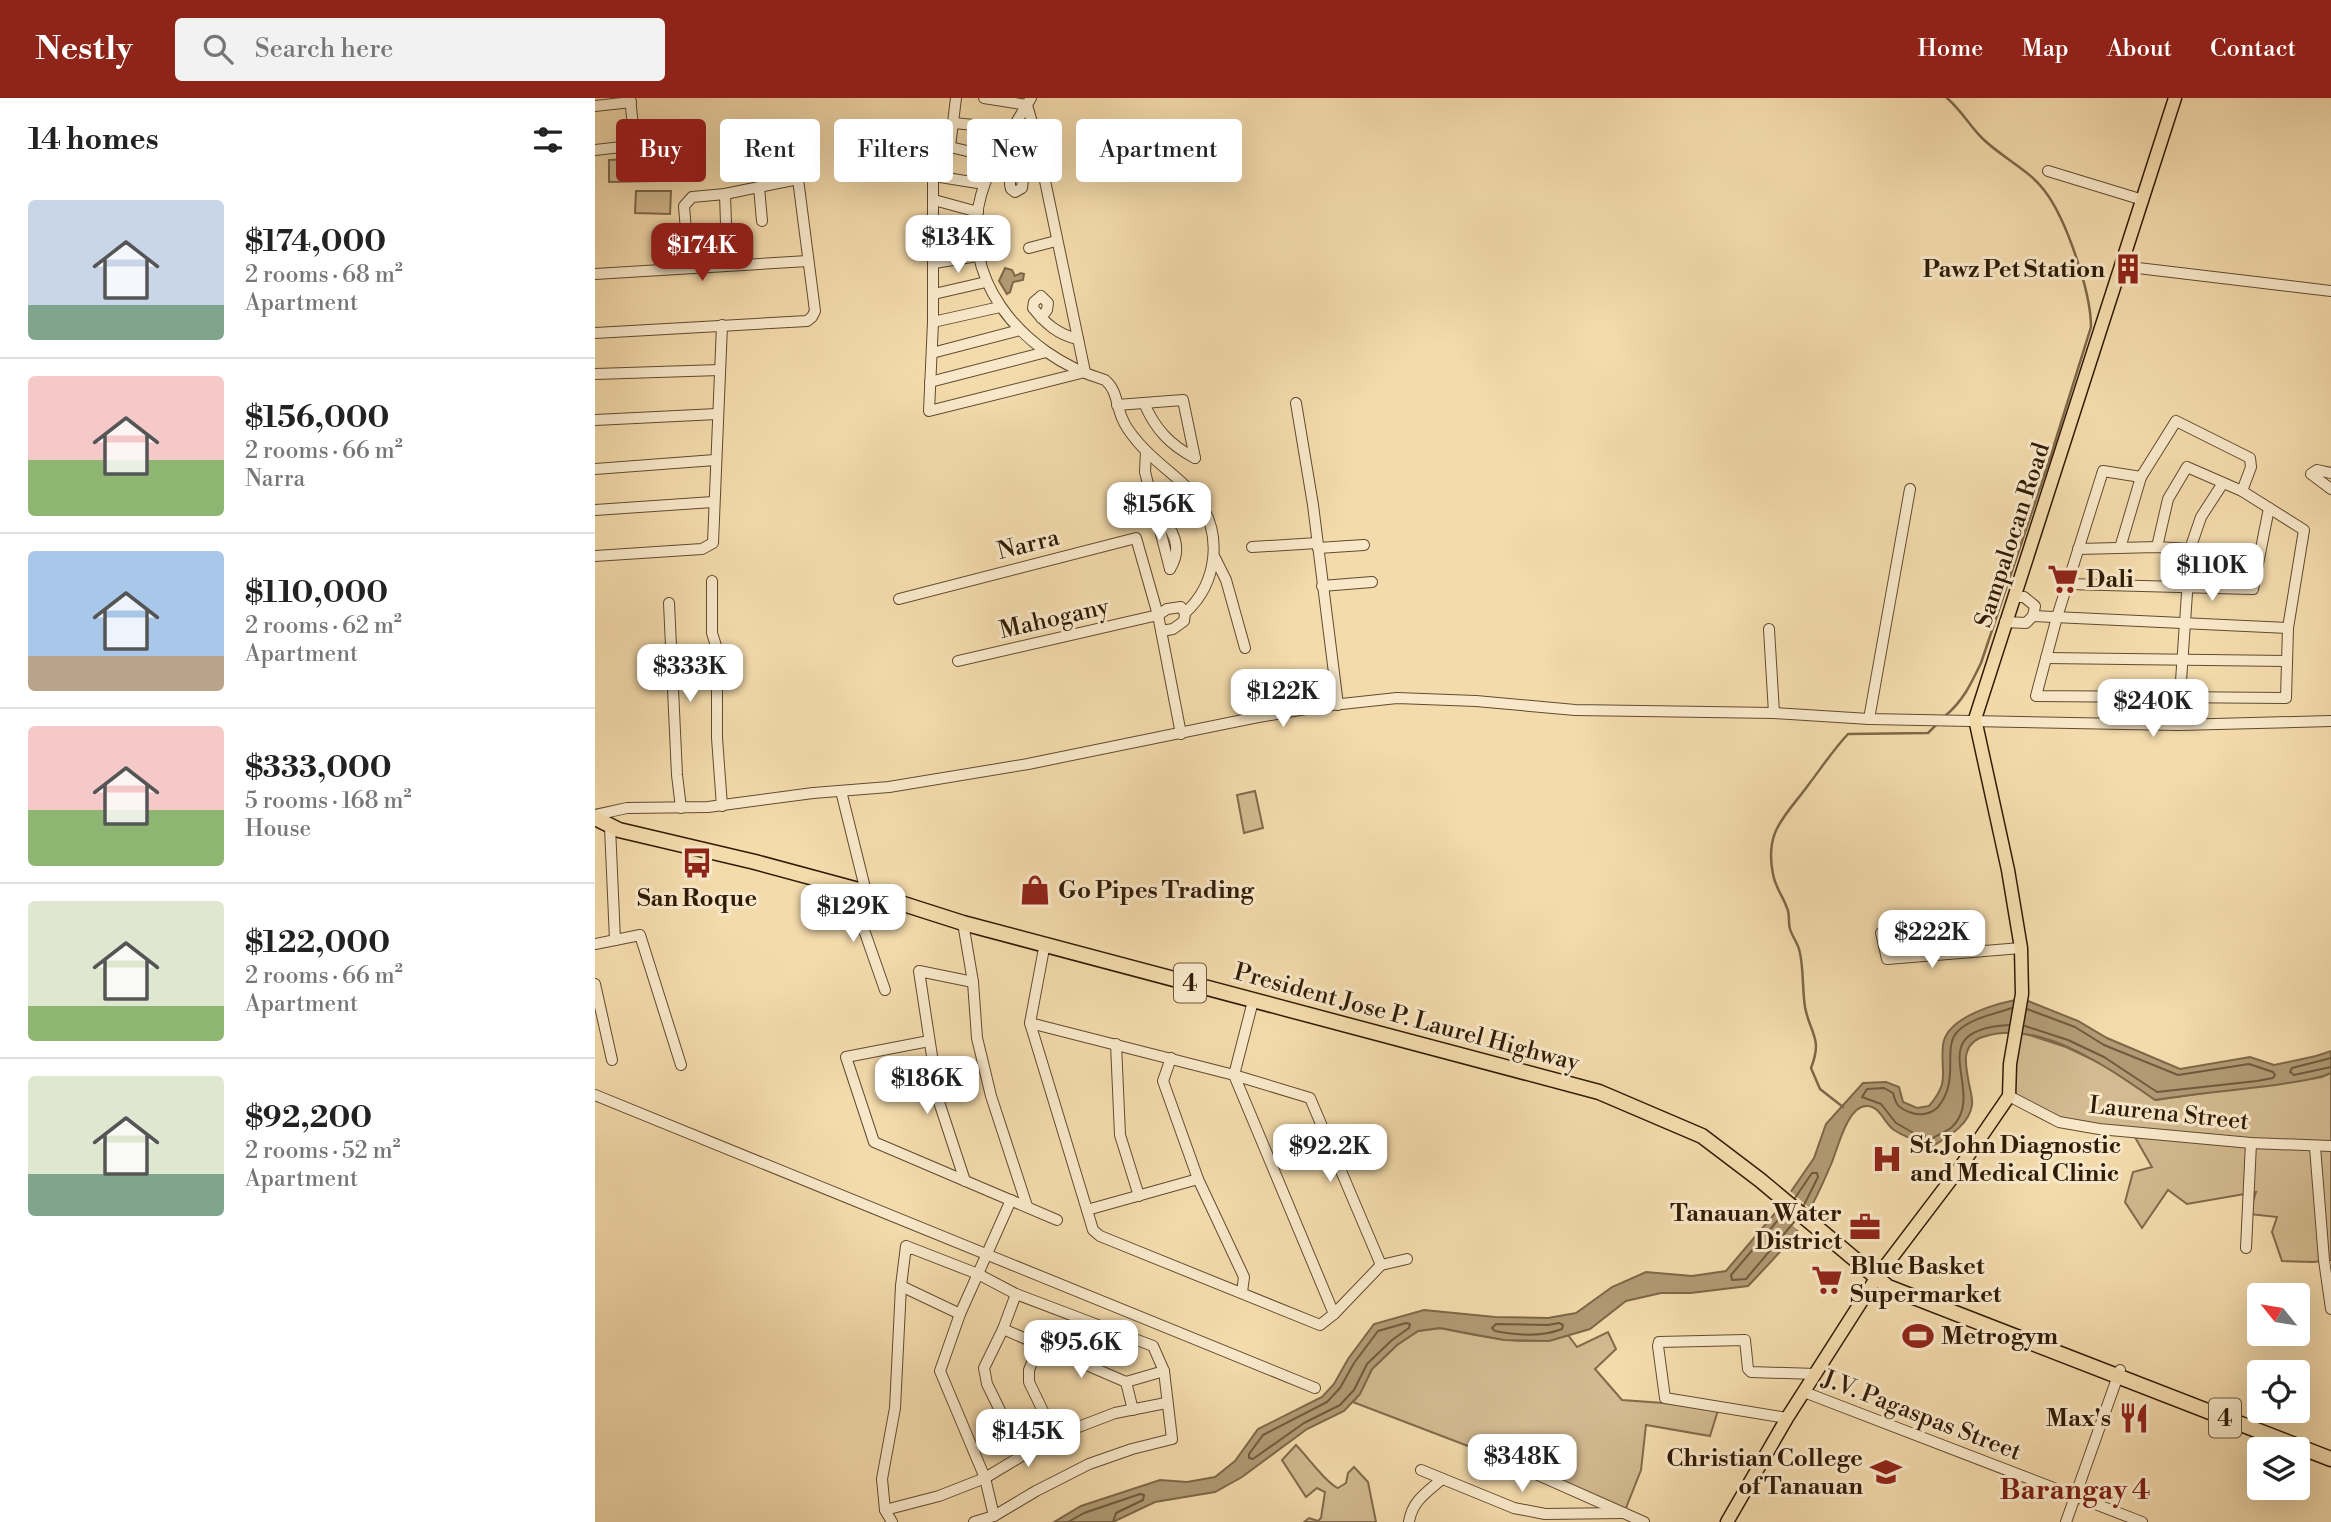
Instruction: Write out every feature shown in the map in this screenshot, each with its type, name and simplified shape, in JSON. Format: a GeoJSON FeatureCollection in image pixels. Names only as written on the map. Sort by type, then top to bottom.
{"type":"FeatureCollection","features":[{"type":"Feature","properties":{"kind":"highway","name":"President Jose P. Laurel Highway"},"geometry":{"type":"LineString","coordinates":[[600,821],[849,887],[963,923],[1599,1092],[1702,1136],[1760,1180],[1888,1287],[2331,1451]]}},
{"type":"Feature","properties":{"kind":"highway","name":"President Jose P. Laurel Highway"},"geometry":{"type":"LineString","coordinates":[[2119,1374],[2331,1459]]}},
{"type":"Feature","properties":{"kind":"main road","name":"Sampalocan Road"},"geometry":{"type":"LineString","coordinates":[[2009,1096],[2010,1064],[2022,993],[2021,948],[2008,870],[1975,719],[2175,98]]}},
{"type":"Feature","properties":{"kind":"main road"},"geometry":{"type":"LineString","coordinates":[[1727,1522],[1787,1418],[1877,1277],[1959,1169],[2009,1096]]}},
{"type":"Feature","properties":{"kind":"street"},"geometry":{"type":"LineString","coordinates":[[953,129],[956,98]]}},
{"type":"Feature","properties":{"kind":"street"},"geometry":{"type":"LineString","coordinates":[[984,98],[1029,101]]}},
{"type":"Feature","properties":{"kind":"street"},"geometry":{"type":"LineString","coordinates":[[595,106],[630,100],[632,119]]}},
{"type":"Feature","properties":{"kind":"street"},"geometry":{"type":"LineString","coordinates":[[1017,119],[1029,101]]}},
{"type":"Feature","properties":{"kind":"street"},"geometry":{"type":"LineString","coordinates":[[1029,101],[1032,119]]}},
{"type":"Feature","properties":{"kind":"street"},"geometry":{"type":"LineString","coordinates":[[954,123],[967,124]]}},
{"type":"Feature","properties":{"kind":"street"},"geometry":{"type":"LineString","coordinates":[[595,150],[616,147]]}},
{"type":"Feature","properties":{"kind":"street"},"geometry":{"type":"LineString","coordinates":[[2048,172],[2143,200]]}},
{"type":"Feature","properties":{"kind":"street"},"geometry":{"type":"LineString","coordinates":[[595,332],[807,321],[813,317],[815,311],[798,179],[687,200],[684,206],[689,268]]}},
{"type":"Feature","properties":{"kind":"street"},"geometry":{"type":"LineString","coordinates":[[953,179],[984,184],[978,212],[978,256],[986,282],[1000,307],[1020,330],[1046,352],[1111,385],[1123,420],[1146,451],[1190,491],[1208,515],[1215,558],[1226,580],[1245,648]]}},
{"type":"Feature","properties":{"kind":"street"},"geometry":{"type":"LineString","coordinates":[[934,182],[934,294],[929,411],[1085,372]]}},
{"type":"Feature","properties":{"kind":"street"},"geometry":{"type":"LineString","coordinates":[[1044,182],[1085,372]]}},
{"type":"Feature","properties":{"kind":"street"},"geometry":{"type":"LineString","coordinates":[[759,187],[762,221]]}},
{"type":"Feature","properties":{"kind":"street"},"geometry":{"type":"LineString","coordinates":[[725,194],[726,224]]}},
{"type":"Feature","properties":{"kind":"street"},"geometry":{"type":"LineString","coordinates":[[934,200],[978,212]]}},
{"type":"Feature","properties":{"kind":"street"},"geometry":{"type":"LineString","coordinates":[[1029,248],[1056,242]]}},
{"type":"Feature","properties":{"kind":"street"},"geometry":{"type":"LineString","coordinates":[[934,263],[978,256]]}},
{"type":"Feature","properties":{"kind":"street"},"geometry":{"type":"LineString","coordinates":[[595,274],[807,261]]}},
{"type":"Feature","properties":{"kind":"street"},"geometry":{"type":"LineString","coordinates":[[2122,266],[2331,290]]}},
{"type":"Feature","properties":{"kind":"street"},"geometry":{"type":"LineString","coordinates":[[934,294],[986,282]]}},
{"type":"Feature","properties":{"kind":"street"},"geometry":{"type":"LineString","coordinates":[[933,322],[1000,307]]}},
{"type":"Feature","properties":{"kind":"street"},"geometry":{"type":"LineString","coordinates":[[1041,318],[1066,336],[1078,339]]}},
{"type":"Feature","properties":{"kind":"street"},"geometry":{"type":"LineString","coordinates":[[595,556],[709,547],[713,543],[722,325]]}},
{"type":"Feature","properties":{"kind":"street"},"geometry":{"type":"LineString","coordinates":[[932,353],[1020,330]]}},
{"type":"Feature","properties":{"kind":"street"},"geometry":{"type":"LineString","coordinates":[[930,382],[1046,352]]}},
{"type":"Feature","properties":{"kind":"street"},"geometry":{"type":"LineString","coordinates":[[595,374],[720,370]]}},
{"type":"Feature","properties":{"kind":"street"},"geometry":{"type":"LineString","coordinates":[[1117,404],[1145,402],[1183,400],[1195,458],[1165,438],[1152,420],[1145,402]]}},
{"type":"Feature","properties":{"kind":"street"},"geometry":{"type":"LineString","coordinates":[[1296,403],[1338,705]]}},
{"type":"Feature","properties":{"kind":"street"},"geometry":{"type":"LineString","coordinates":[[595,420],[717,414]]}},
{"type":"Feature","properties":{"kind":"street"},"geometry":{"type":"LineString","coordinates":[[2120,548],[2141,477],[2176,421],[2250,458],[2251,467],[2242,491]]}},
{"type":"Feature","properties":{"kind":"street"},"geometry":{"type":"LineString","coordinates":[[1146,451],[1145,472],[1156,514],[1171,569],[1176,560],[1175,540],[1169,524],[1156,514]]}},
{"type":"Feature","properties":{"kind":"street"},"geometry":{"type":"LineString","coordinates":[[595,469],[715,460]]}},
{"type":"Feature","properties":{"kind":"street"},"geometry":{"type":"LineString","coordinates":[[2141,477],[2103,471],[2057,617],[2036,696],[2286,698],[2288,628],[2304,530],[2242,491],[2187,467],[2168,499],[2157,547]]}},
{"type":"Feature","properties":{"kind":"street"},"geometry":{"type":"LineString","coordinates":[[2331,473],[2317,470],[2311,474],[2331,489]]}},
{"type":"Feature","properties":{"kind":"street"},"geometry":{"type":"LineString","coordinates":[[2178,725],[2190,549],[2201,517],[2223,483]]}},
{"type":"Feature","properties":{"kind":"street"},"geometry":{"type":"LineString","coordinates":[[1869,719],[1910,489]]}},
{"type":"Feature","properties":{"kind":"street"},"geometry":{"type":"LineString","coordinates":[[595,510],[713,502]]}},
{"type":"Feature","properties":{"kind":"street"},"geometry":{"type":"LineString","coordinates":[[2067,584],[2253,589],[2269,508]]}},
{"type":"Feature","properties":{"kind":"street","name":"Narra"},"geometry":{"type":"LineString","coordinates":[[899,599],[1136,538],[1158,615],[1181,734]]}},
{"type":"Feature","properties":{"kind":"street"},"geometry":{"type":"LineString","coordinates":[[1252,547],[1364,545]]}},
{"type":"Feature","properties":{"kind":"street"},"geometry":{"type":"LineString","coordinates":[[2078,549],[2190,549]]}},
{"type":"Feature","properties":{"kind":"street"},"geometry":{"type":"LineString","coordinates":[[1161,631],[1173,629],[1184,621],[1183,610],[1202,593],[1215,558]]}},
{"type":"Feature","properties":{"kind":"street"},"geometry":{"type":"LineString","coordinates":[[712,581],[712,633],[717,649],[717,738],[722,806]]}},
{"type":"Feature","properties":{"kind":"street"},"geometry":{"type":"LineString","coordinates":[[1322,586],[1372,583]]}},
{"type":"Feature","properties":{"kind":"street"},"geometry":{"type":"LineString","coordinates":[[2005,622],[2026,623],[2033,616],[2035,606],[2024,597],[2014,597]]}},
{"type":"Feature","properties":{"kind":"street"},"geometry":{"type":"LineString","coordinates":[[669,603],[681,808]]}},
{"type":"Feature","properties":{"kind":"street","name":"Mahogany"},"geometry":{"type":"LineString","coordinates":[[958,661],[1158,615],[1167,609],[1183,610]]}},
{"type":"Feature","properties":{"kind":"street"},"geometry":{"type":"LineString","coordinates":[[2033,616],[2288,628]]}},
{"type":"Feature","properties":{"kind":"street"},"geometry":{"type":"LineString","coordinates":[[1769,629],[1774,713]]}},
{"type":"Feature","properties":{"kind":"street"},"geometry":{"type":"LineString","coordinates":[[2046,658],[2287,661]]}},
{"type":"Feature","properties":{"kind":"street"},"geometry":{"type":"LineString","coordinates":[[615,940],[600,821],[627,808],[722,806],[964,776],[1246,720],[1338,705],[1397,698],[1476,701],[1575,710],[1774,713],[1869,719],[2178,725],[2331,721]]}},
{"type":"Feature","properties":{"kind":"street"},"geometry":{"type":"LineString","coordinates":[[841,791],[866,892]]}},
{"type":"Feature","properties":{"kind":"street"},"geometry":{"type":"LineString","coordinates":[[849,887],[885,990]]}},
{"type":"Feature","properties":{"kind":"street"},"geometry":{"type":"LineString","coordinates":[[963,923],[973,982],[977,1038],[991,1096],[1027,1206]]}},
{"type":"Feature","properties":{"kind":"street"},"geometry":{"type":"LineString","coordinates":[[1881,933],[1887,959],[2021,948]]}},
{"type":"Feature","properties":{"kind":"street"},"geometry":{"type":"LineString","coordinates":[[595,944],[640,935],[681,1065]]}},
{"type":"Feature","properties":{"kind":"street"},"geometry":{"type":"LineString","coordinates":[[1045,943],[1030,1023],[1093,1230],[1100,1236],[1320,1325],[1381,1265],[1407,1259]]}},
{"type":"Feature","properties":{"kind":"street"},"geometry":{"type":"LineString","coordinates":[[965,1181],[939,1102],[919,971],[973,982]]}},
{"type":"Feature","properties":{"kind":"street"},"geometry":{"type":"LineString","coordinates":[[595,984],[612,1060]]}},
{"type":"Feature","properties":{"kind":"street"},"geometry":{"type":"LineString","coordinates":[[1253,1000],[1234,1074],[1334,1314]]}},
{"type":"Feature","properties":{"kind":"street"},"geometry":{"type":"LineString","coordinates":[[1030,1023],[1234,1074],[1310,1098],[1381,1265]]}},
{"type":"Feature","properties":{"kind":"street"},"geometry":{"type":"LineString","coordinates":[[929,1041],[846,1057],[874,1142],[1057,1220]]}},
{"type":"Feature","properties":{"kind":"street"},"geometry":{"type":"LineString","coordinates":[[1116,1044],[1120,1135],[1139,1196]]}},
{"type":"Feature","properties":{"kind":"street"},"geometry":{"type":"LineString","coordinates":[[1171,1058],[1163,1081],[1198,1179],[1244,1277],[1242,1292]]}},
{"type":"Feature","properties":{"kind":"street"},"geometry":{"type":"LineString","coordinates":[[595,1095],[1315,1388]]}},
{"type":"Feature","properties":{"kind":"street","name":"Laurena Street"},"geometry":{"type":"LineString","coordinates":[[2009,1096],[2059,1122],[2110,1130],[2251,1143],[2331,1146]]}},
{"type":"Feature","properties":{"kind":"street"},"geometry":{"type":"LineString","coordinates":[[2246,1248],[2251,1143]]}},
{"type":"Feature","properties":{"kind":"street"},"geometry":{"type":"LineString","coordinates":[[2315,1147],[2324,1260],[2331,1309]]}},
{"type":"Feature","properties":{"kind":"street"},"geometry":{"type":"LineString","coordinates":[[1087,1210],[1198,1179]]}},
{"type":"Feature","properties":{"kind":"street"},"geometry":{"type":"LineString","coordinates":[[994,1516],[985,1478],[940,1371],[960,1314],[1011,1200]]}},
{"type":"Feature","properties":{"kind":"street"},"geometry":{"type":"LineString","coordinates":[[892,1522],[885,1510],[882,1479],[895,1408],[901,1286],[906,1246],[978,1275],[1016,1294],[1153,1346],[1164,1371],[1172,1439],[1089,1464],[994,1516],[974,1522]]}},
{"type":"Feature","properties":{"kind":"street"},"geometry":{"type":"LineString","coordinates":[[901,1286],[960,1314]]}},
{"type":"Feature","properties":{"kind":"street"},"geometry":{"type":"LineString","coordinates":[[1016,1294],[985,1368],[987,1384],[1022,1455]]}},
{"type":"Feature","properties":{"kind":"street"},"geometry":{"type":"LineString","coordinates":[[1003,1329],[1126,1382],[1164,1371]]}},
{"type":"Feature","properties":{"kind":"street"},"geometry":{"type":"LineString","coordinates":[[1787,1418],[1665,1398],[1658,1346],[1660,1342],[1745,1340],[1748,1368],[1751,1372],[1816,1374]]}},
{"type":"Feature","properties":{"kind":"street"},"geometry":{"type":"LineString","coordinates":[[1039,1345],[1029,1370],[1029,1382],[1055,1436]]}},
{"type":"Feature","properties":{"kind":"street"},"geometry":{"type":"LineString","coordinates":[[2066,1522],[2119,1374]]}},
{"type":"Feature","properties":{"kind":"street"},"geometry":{"type":"LineString","coordinates":[[1126,1382],[1133,1409]]}},
{"type":"Feature","properties":{"kind":"street","name":"J.V. Pagaspas Street"},"geometry":{"type":"LineString","coordinates":[[1804,1392],[2142,1522]]}},
{"type":"Feature","properties":{"kind":"street"},"geometry":{"type":"LineString","coordinates":[[885,1510],[939,1496],[985,1478],[1055,1436],[1115,1413],[1166,1403]]}},
{"type":"Feature","properties":{"kind":"street"},"geometry":{"type":"LineString","coordinates":[[1502,1459],[1644,1522]]}},
{"type":"Feature","properties":{"kind":"street"},"geometry":{"type":"LineString","coordinates":[[1421,1470],[1541,1518],[1624,1513]]}},
{"type":"Feature","properties":{"kind":"street"},"geometry":{"type":"LineString","coordinates":[[1409,1522],[1416,1501],[1442,1479]]}},
{"type":"Feature","properties":{"kind":"shaded area"},"geometry":{"type":"Polygon","coordinates":[[[609,160],[616,160],[616,182],[609,182],[609,160]]]}},
{"type":"Feature","properties":{"kind":"shaded area"},"geometry":{"type":"Polygon","coordinates":[[[636,191],[671,191],[670,214],[635,213],[636,191]]]}},
{"type":"Feature","properties":{"kind":"shaded area"},"geometry":{"type":"Polygon","coordinates":[[[1255,791],[1263,828],[1244,833],[1237,795],[1255,791]]]}},
{"type":"Feature","properties":{"kind":"shaded area"},"geometry":{"type":"Polygon","coordinates":[[[2020,1032],[2066,1047],[2102,1064],[2156,1100],[2322,1077],[2331,1073],[2331,1260],[2282,1261],[2272,1232],[2277,1217],[2249,1214],[2256,1192],[2187,1204],[2168,1190],[2142,1228],[2125,1202],[2133,1172],[2152,1167],[2132,1132],[2059,1122],[2009,1096],[2020,1032]]]}},
{"type":"Feature","properties":{"kind":"shaded area"},"geometry":{"type":"Polygon","coordinates":[[[1440,1328],[1520,1341],[1568,1335],[1577,1347],[1608,1332],[1616,1349],[1595,1369],[1622,1400],[1719,1407],[1710,1436],[1646,1425],[1641,1470],[1624,1513],[1502,1459],[1345,1399],[1353,1402],[1372,1369],[1397,1345],[1418,1331],[1440,1328]]]}},
{"type":"Feature","properties":{"kind":"shaded area"},"geometry":{"type":"Polygon","coordinates":[[[1296,1445],[1323,1476],[1338,1488],[1346,1483],[1348,1473],[1354,1467],[1368,1482],[1376,1522],[1304,1522],[1309,1518],[1318,1521],[1321,1518],[1325,1492],[1317,1488],[1306,1497],[1282,1460],[1296,1445]]]}},
{"type":"Feature","properties":{"kind":"water"},"geometry":{"type":"Polygon","coordinates":[[[1005,268],[1012,270],[1015,276],[1024,274],[1023,280],[1013,282],[1007,294],[999,281],[1005,268]]]}},
{"type":"Feature","properties":{"kind":"water"},"geometry":{"type":"Polygon","coordinates":[[[2023,999],[2078,1021],[2107,1038],[2180,1069],[2250,1057],[2274,1065],[2331,1051],[2331,1073],[2282,1084],[2155,1100],[2097,1062],[2052,1041],[2007,1033],[1977,1039],[1966,1055],[1972,1105],[1963,1124],[1933,1146],[1894,1130],[1879,1112],[1871,1107],[1860,1108],[1854,1112],[1811,1208],[1795,1234],[1748,1286],[1691,1293],[1661,1293],[1626,1301],[1590,1329],[1549,1341],[1504,1340],[1440,1328],[1418,1331],[1397,1345],[1372,1369],[1360,1394],[1344,1411],[1307,1429],[1242,1477],[1215,1492],[1155,1502],[1113,1522],[1054,1522],[1081,1506],[1160,1480],[1187,1482],[1215,1477],[1235,1461],[1258,1429],[1322,1397],[1334,1384],[1348,1359],[1374,1324],[1424,1310],[1495,1317],[1548,1318],[1576,1313],[1612,1287],[1646,1272],[1692,1276],[1726,1271],[1781,1206],[1814,1158],[1826,1124],[1863,1083],[1886,1082],[1899,1087],[1903,1102],[1917,1108],[1929,1106],[1940,1090],[1943,1077],[1943,1045],[1953,1026],[1988,1007],[2023,999]]]}},
{"type":"Feature","properties":{"kind":"pier"},"geometry":{"type":"Polygon","coordinates":[[[1788,1189],[1813,1211],[1800,1232],[1774,1209],[1788,1189]]]}},
{"type":"Feature","properties":{"kind":"waterway"},"geometry":{"type":"LineString","coordinates":[[1945,716],[1962,698],[1981,663],[2091,327],[2087,295],[2076,256],[2052,202],[2030,176],[1982,138],[1947,98]]}},
{"type":"Feature","properties":{"kind":"waterway"},"geometry":{"type":"LineString","coordinates":[[1843,1107],[1820,1089],[1811,1068],[1816,1043],[1805,1007],[1799,949],[1790,929],[1788,910],[1773,874],[1771,859],[1774,835],[1785,815],[1848,734],[1928,733],[1938,723]]}},
{"type":"Feature","properties":{"kind":"place","name":"Pawz Pet Station"},"geometry":{"type":"Point","coordinates":[2128,269]}},
{"type":"Feature","properties":{"kind":"place","name":"Dali"},"geometry":{"type":"Point","coordinates":[2063,579]}},
{"type":"Feature","properties":{"kind":"place","name":"San Roque"},"geometry":{"type":"Point","coordinates":[697,863]}},
{"type":"Feature","properties":{"kind":"place","name":"Go Pipes Trading"},"geometry":{"type":"Point","coordinates":[1035,890]}},
{"type":"Feature","properties":{"kind":"place","name":"St. John Diagnostic and Medical Clinic"},"geometry":{"type":"Point","coordinates":[1887,1159]}},
{"type":"Feature","properties":{"kind":"place","name":"Tanauan Water District"},"geometry":{"type":"Point","coordinates":[1865,1227]}},
{"type":"Feature","properties":{"kind":"place","name":"Blue Basket Supermarket"},"geometry":{"type":"Point","coordinates":[1827,1280]}},
{"type":"Feature","properties":{"kind":"place","name":"Metrogym"},"geometry":{"type":"Point","coordinates":[1918,1336]}},
{"type":"Feature","properties":{"kind":"place","name":"Max's"},"geometry":{"type":"Point","coordinates":[2134,1418]}},
{"type":"Feature","properties":{"kind":"place","name":"Christian College of Tanauan"},"geometry":{"type":"Point","coordinates":[1886,1472]}},
{"type":"Feature","properties":{"kind":"district","name":"Barangay 4"},"geometry":{"type":"Point","coordinates":[2075,1489]}}]}
